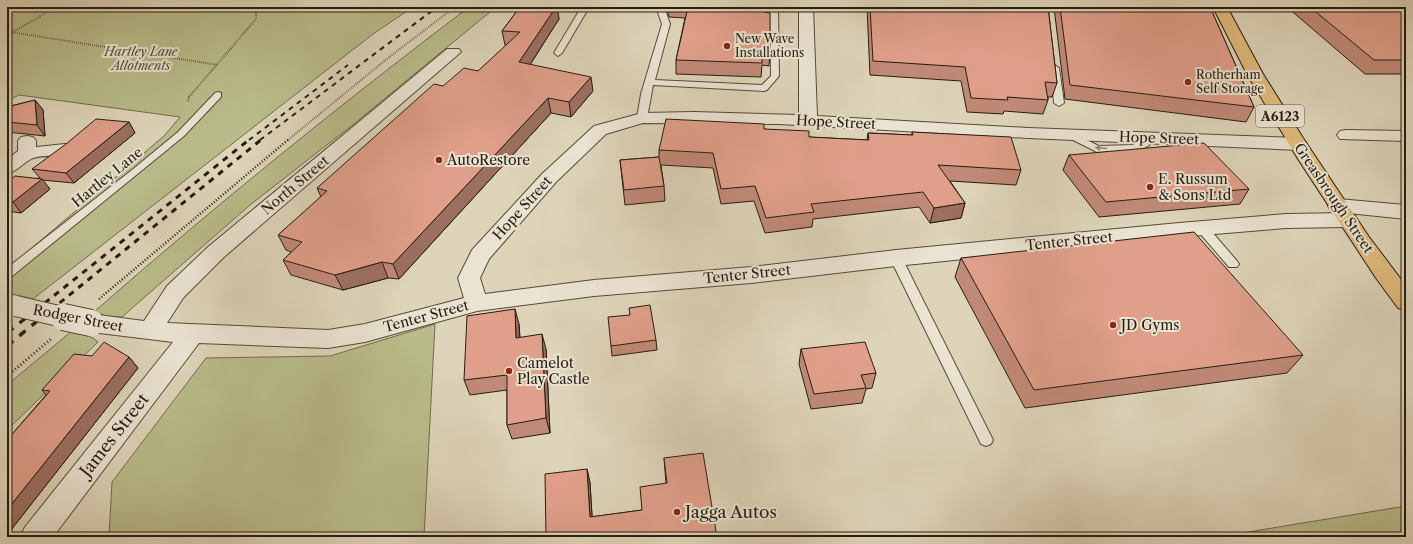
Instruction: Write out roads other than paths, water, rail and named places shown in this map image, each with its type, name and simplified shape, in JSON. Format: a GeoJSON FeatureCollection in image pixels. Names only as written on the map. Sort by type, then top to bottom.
{"type":"FeatureCollection","features":[{"type":"Feature","properties":{"kind":"main road","name":"Greasbrough Street"},"geometry":{"type":"LineString","coordinates":[[1220,7],[1242,52],[1298,144],[1343,213],[1406,302]]}},
{"type":"Feature","properties":{"kind":"street"},"geometry":{"type":"LineString","coordinates":[[806,7],[808,121]]}},
{"type":"Feature","properties":{"kind":"street","name":"North Street"},"geometry":{"type":"LineString","coordinates":[[150,331],[175,292],[216,252],[453,52]]}},
{"type":"Feature","properties":{"kind":"street","name":"Hope Street"},"geometry":{"type":"LineString","coordinates":[[477,303],[469,278],[480,255],[549,178],[600,130],[642,118],[694,117],[808,121],[1298,144]]}},
{"type":"Feature","properties":{"kind":"street"},"geometry":{"type":"LineString","coordinates":[[1346,134],[1406,136]]}},
{"type":"Feature","properties":{"kind":"street"},"geometry":{"type":"LineString","coordinates":[[7,168],[27,147],[65,150]]}},
{"type":"Feature","properties":{"kind":"street","name":"Tenter Street"},"geometry":{"type":"LineString","coordinates":[[150,331],[328,339],[365,333],[477,303],[594,288],[1286,221],[1343,213],[1406,212]]}},
{"type":"Feature","properties":{"kind":"street","name":"Rodger Street"},"geometry":{"type":"LineString","coordinates":[[11,304],[93,312],[150,331]]}},
{"type":"Feature","properties":{"kind":"street","name":"James Street"},"geometry":{"type":"LineString","coordinates":[[35,537],[193,334]]}},
{"type":"Feature","properties":{"kind":"lane"},"geometry":{"type":"LineString","coordinates":[[556,7],[584,9],[558,53]]}},
{"type":"Feature","properties":{"kind":"lane"},"geometry":{"type":"LineString","coordinates":[[642,118],[666,24],[660,11],[660,7]]}},
{"type":"Feature","properties":{"kind":"lane"},"geometry":{"type":"LineString","coordinates":[[650,82],[764,88],[775,76],[774,7]]}},
{"type":"Feature","properties":{"kind":"lane"},"geometry":{"type":"LineString","coordinates":[[1054,58],[1059,102]]}},
{"type":"Feature","properties":{"kind":"lane","name":"Hartley Lane"},"geometry":{"type":"LineString","coordinates":[[7,274],[136,172],[181,134],[218,96]]}},
{"type":"Feature","properties":{"kind":"lane"},"geometry":{"type":"LineString","coordinates":[[1202,228],[1233,264]]}},
{"type":"Feature","properties":{"kind":"lane"},"geometry":{"type":"LineString","coordinates":[[896,258],[986,440]]}},
{"type":"Feature","properties":{"kind":"railway"},"geometry":{"type":"LineString","coordinates":[[260,140],[437,7]]}},
{"type":"Feature","properties":{"kind":"railway"},"geometry":{"type":"LineString","coordinates":[[249,140],[348,65]]}},
{"type":"Feature","properties":{"kind":"railway"},"geometry":{"type":"LineString","coordinates":[[26,318],[250,139]]}},
{"type":"Feature","properties":{"kind":"railway"},"geometry":{"type":"LineString","coordinates":[[41,318],[262,139]]}},
{"type":"Feature","properties":{"kind":"railway"},"geometry":{"type":"LineString","coordinates":[[7,333],[27,317]]}},
{"type":"Feature","properties":{"kind":"railway"},"geometry":{"type":"LineString","coordinates":[[7,346],[42,317]]}},
{"type":"Feature","properties":{"kind":"place","name":"New Wave Installations"},"geometry":{"type":"Point","coordinates":[727,46]}},
{"type":"Feature","properties":{"kind":"place","name":"Rotherham Self Storage"},"geometry":{"type":"Point","coordinates":[1188,82]}},
{"type":"Feature","properties":{"kind":"place","name":"AutoRestore"},"geometry":{"type":"Point","coordinates":[439,160]}},
{"type":"Feature","properties":{"kind":"place","name":"E. Russum & Sons Ltd"},"geometry":{"type":"Point","coordinates":[1150,187]}},
{"type":"Feature","properties":{"kind":"place","name":"JD Gyms"},"geometry":{"type":"Point","coordinates":[1113,325]}},
{"type":"Feature","properties":{"kind":"place","name":"Camelot Play Castle"},"geometry":{"type":"Point","coordinates":[509,371]}},
{"type":"Feature","properties":{"kind":"place","name":"Jagga Autos"},"geometry":{"type":"Point","coordinates":[677,512]}},
{"type":"Feature","properties":{"kind":"park label","name":"Hartley Lane Allotments"},"geometry":{"type":"Point","coordinates":[141,59]}}]}
